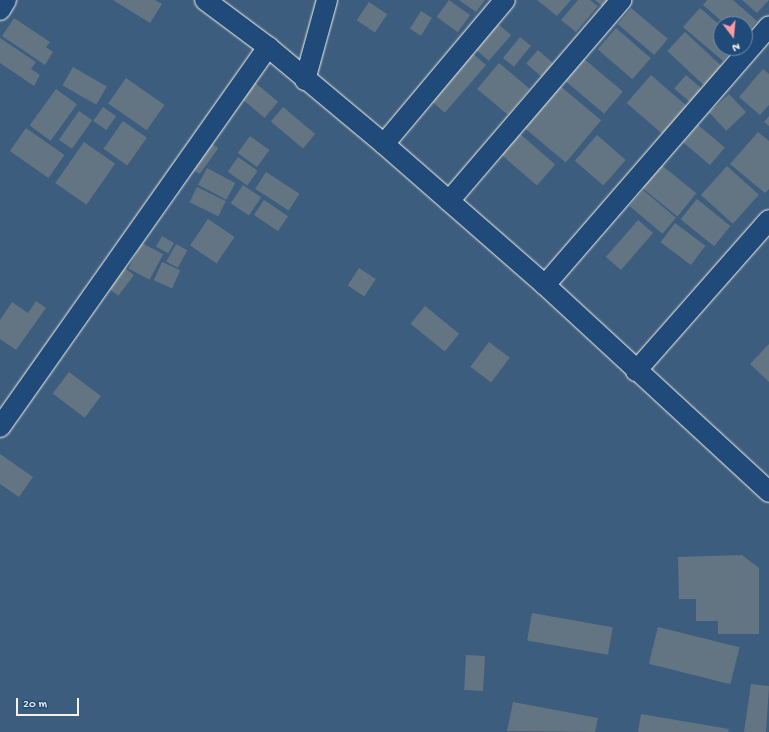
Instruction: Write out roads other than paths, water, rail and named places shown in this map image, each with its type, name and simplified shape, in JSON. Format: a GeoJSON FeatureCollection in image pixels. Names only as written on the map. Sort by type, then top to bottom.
{"type":"FeatureCollection","features":[{"type":"Feature","properties":{"kind":"street"},"geometry":{"type":"LineString","coordinates":[[0,10],[6,0]]}},
{"type":"Feature","properties":{"kind":"street"},"geometry":{"type":"LineString","coordinates":[[205,0],[268,47],[305,80],[384,144],[545,285],[636,371],[769,492]]}},
{"type":"Feature","properties":{"kind":"street"},"geometry":{"type":"LineString","coordinates":[[305,80],[327,0]]}},
{"type":"Feature","properties":{"kind":"street"},"geometry":{"type":"LineString","coordinates":[[384,144],[504,0]]}},
{"type":"Feature","properties":{"kind":"street"},"geometry":{"type":"LineString","coordinates":[[449,201],[621,0]]}},
{"type":"Feature","properties":{"kind":"street"},"geometry":{"type":"LineString","coordinates":[[545,285],[769,26]]}},
{"type":"Feature","properties":{"kind":"street"},"geometry":{"type":"LineString","coordinates":[[0,428],[268,47]]}},
{"type":"Feature","properties":{"kind":"street"},"geometry":{"type":"LineString","coordinates":[[636,371],[769,220]]}}]}
